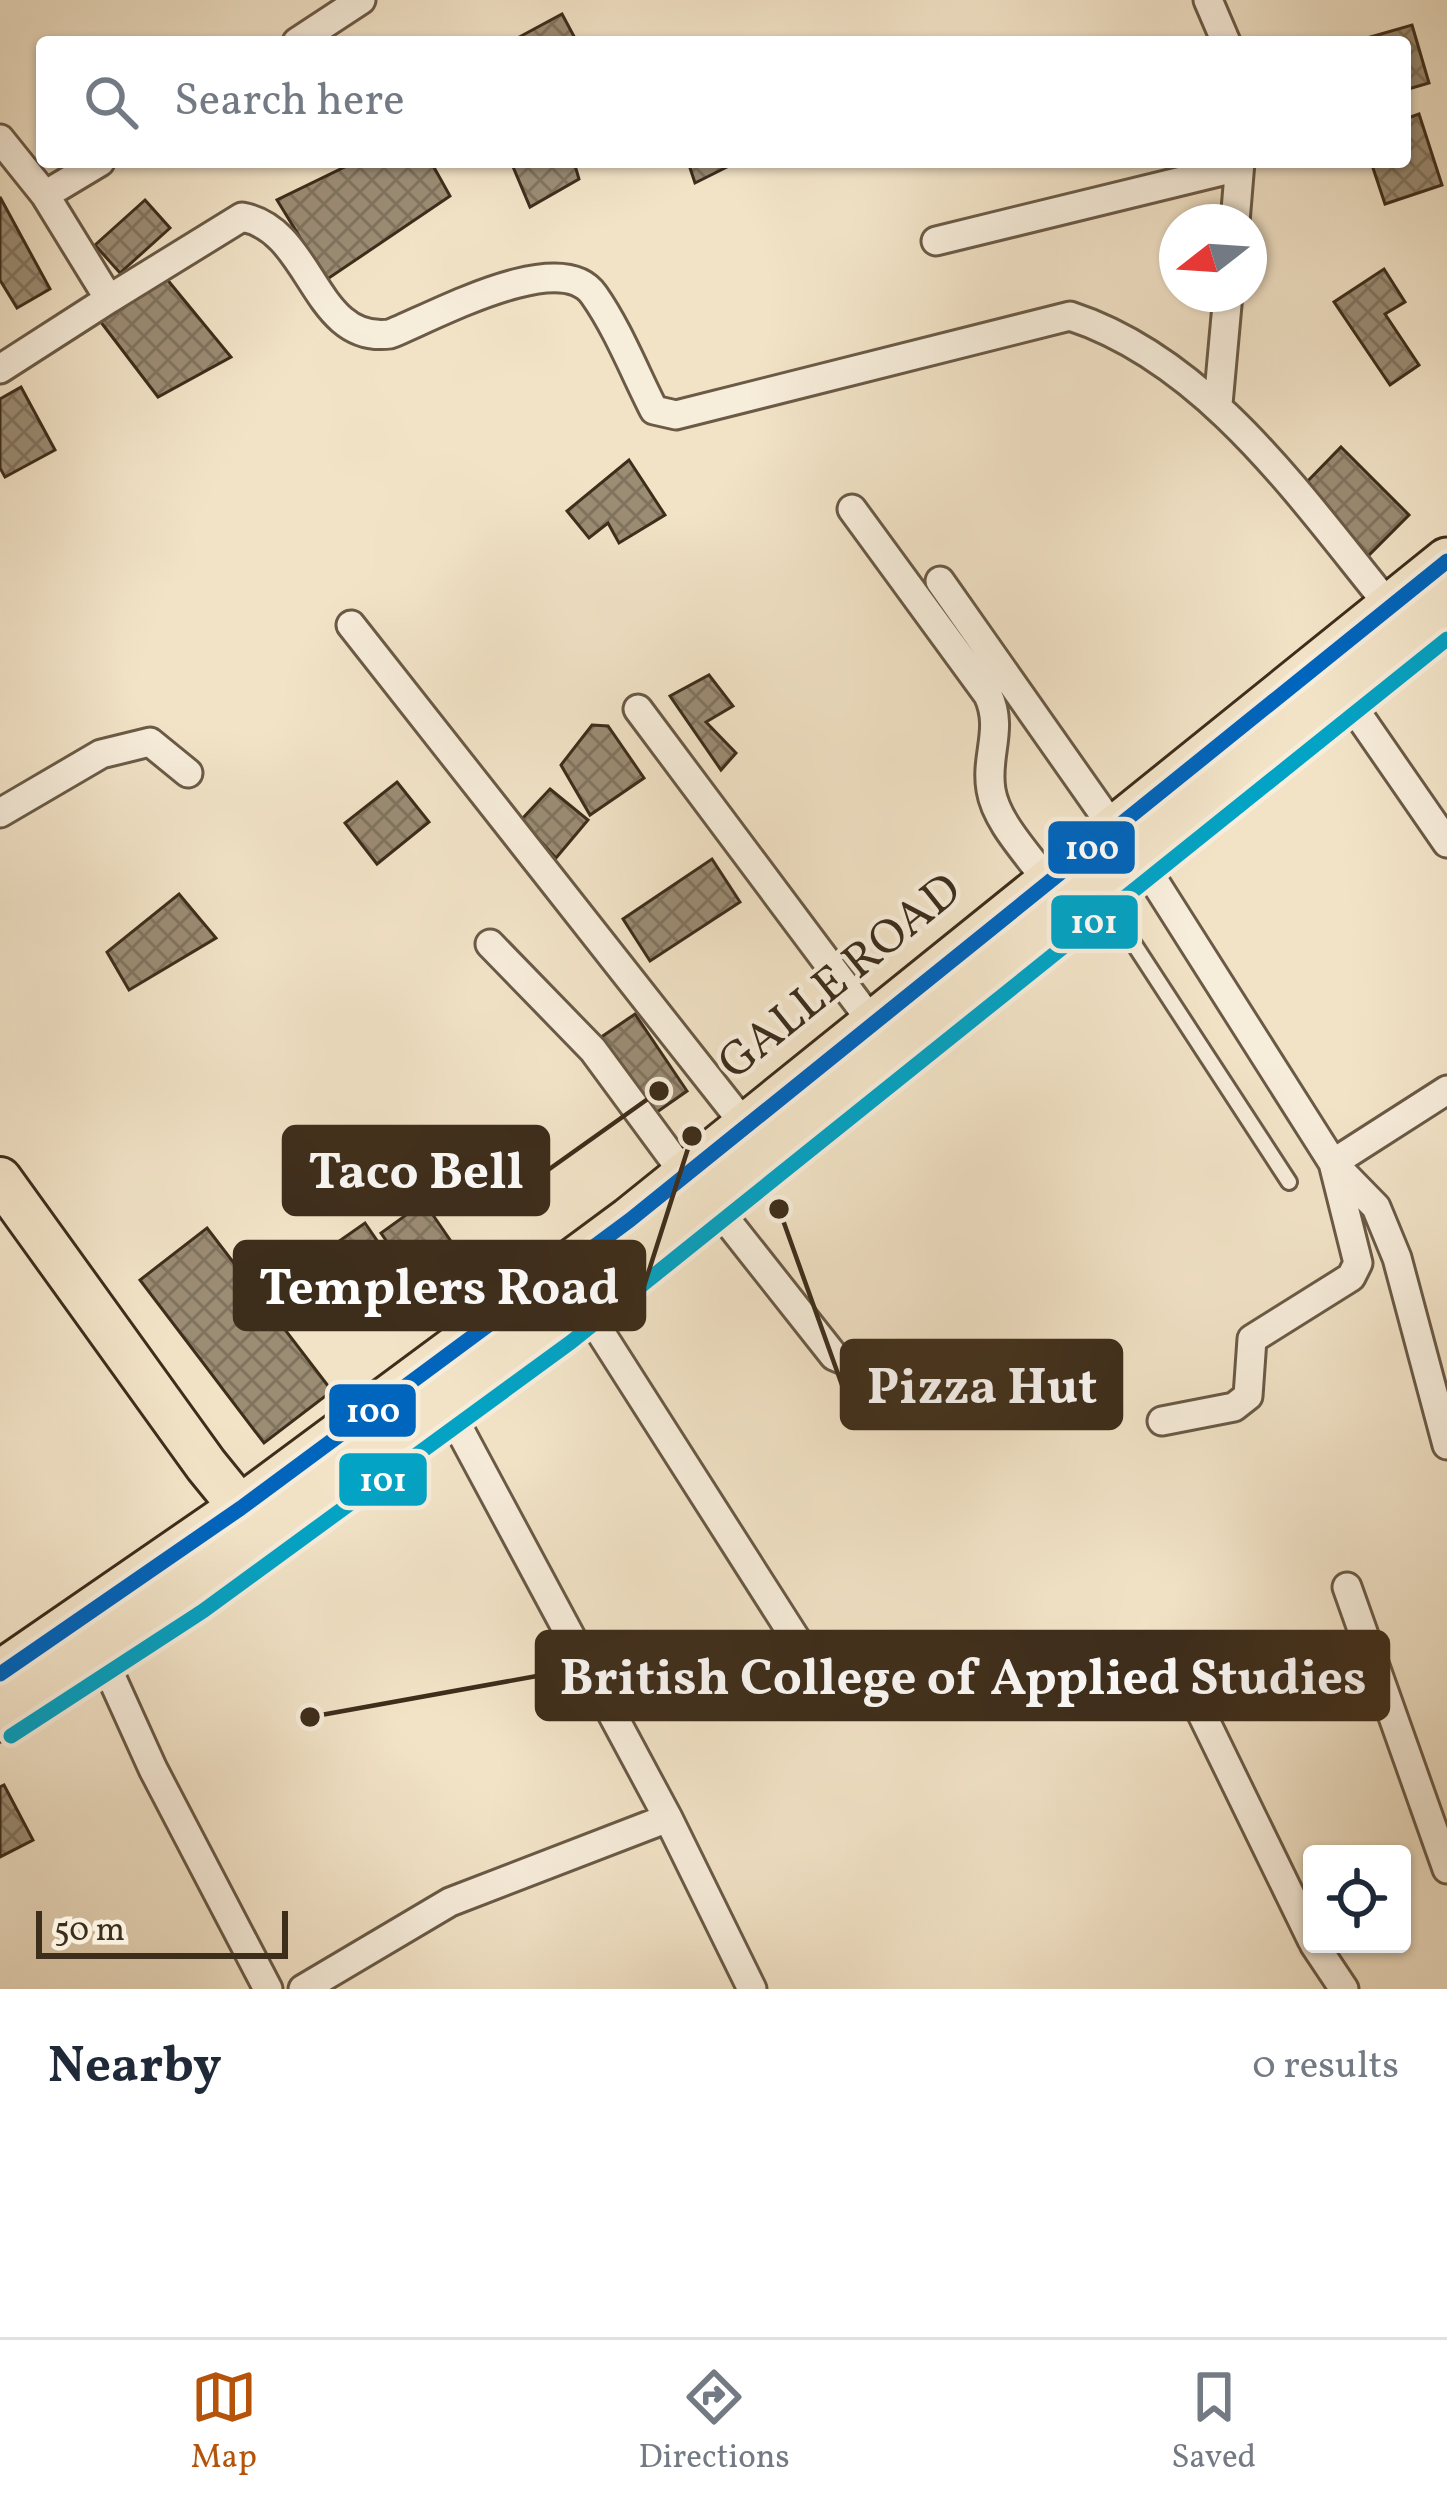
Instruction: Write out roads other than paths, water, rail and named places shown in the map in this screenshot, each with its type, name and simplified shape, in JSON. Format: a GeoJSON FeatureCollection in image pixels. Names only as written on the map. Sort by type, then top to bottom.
{"type":"FeatureCollection","features":[{"type":"Feature","properties":{"kind":"highway","name":"GALLE ROAD"},"geometry":{"type":"LineString","coordinates":[[0,1674],[448,1408],[583,1305],[699,1189],[745,1125],[1047,881],[1126,842],[1344,694],[1417,618],[1447,561]]}},
{"type":"Feature","properties":{"kind":"highway","name":"GALLE ROAD"},"geometry":{"type":"LineString","coordinates":[[0,1718],[101,1654],[255,1525],[1100,890],[1126,842],[1417,618]]}},
{"type":"Feature","properties":{"kind":"main road"},"geometry":{"type":"LineString","coordinates":[[0,1179],[255,1525]]}},
{"type":"Feature","properties":{"kind":"street"},"geometry":{"type":"LineString","coordinates":[[306,36],[361,0]]}},
{"type":"Feature","properties":{"kind":"street"},"geometry":{"type":"LineString","coordinates":[[1208,0],[1223,36]]}},
{"type":"Feature","properties":{"kind":"street"},"geometry":{"type":"LineString","coordinates":[[0,139],[45,195],[109,298]]}},
{"type":"Feature","properties":{"kind":"street"},"geometry":{"type":"LineString","coordinates":[[45,195],[90,168]]}},
{"type":"Feature","properties":{"kind":"street"},"geometry":{"type":"LineString","coordinates":[[936,241],[1228,168]]}},
{"type":"Feature","properties":{"kind":"street"},"geometry":{"type":"LineString","coordinates":[[1236,204],[1240,168]]}},
{"type":"Feature","properties":{"kind":"street"},"geometry":{"type":"LineString","coordinates":[[0,369],[242,217],[265,221],[284,238],[346,330],[367,337],[390,334],[542,275],[569,274],[592,291],[654,410],[676,415],[1070,316],[1105,327],[1218,404],[1417,618]]}},
{"type":"Feature","properties":{"kind":"street"},"geometry":{"type":"LineString","coordinates":[[1218,404],[1226,312]]}},
{"type":"Feature","properties":{"kind":"street"},"geometry":{"type":"LineString","coordinates":[[852,509],[988,695],[998,715],[989,783],[994,806],[1047,881]]}},
{"type":"Feature","properties":{"kind":"street"},"geometry":{"type":"LineString","coordinates":[[940,581],[1126,842],[1333,1163],[1376,1207],[1396,1258],[1447,1445]]}},
{"type":"Feature","properties":{"kind":"street"},"geometry":{"type":"LineString","coordinates":[[351,626],[745,1125]]}},
{"type":"Feature","properties":{"kind":"street"},"geometry":{"type":"LineString","coordinates":[[1344,694],[1447,843]]}},
{"type":"Feature","properties":{"kind":"street"},"geometry":{"type":"LineString","coordinates":[[638,710],[872,1022]]}},
{"type":"Feature","properties":{"kind":"street"},"geometry":{"type":"LineString","coordinates":[[0,813],[101,754],[150,742],[188,773]]}},
{"type":"Feature","properties":{"kind":"street"},"geometry":{"type":"LineString","coordinates":[[490,944],[593,1051],[834,1356],[854,1365],[880,1366],[904,1383]]}},
{"type":"Feature","properties":{"kind":"street"},"geometry":{"type":"LineString","coordinates":[[1333,1163],[1447,1090]]}},
{"type":"Feature","properties":{"kind":"street"},"geometry":{"type":"LineString","coordinates":[[1162,1421],[1234,1407],[1248,1396],[1252,1339],[1351,1277],[1358,1263],[1333,1163]]}},
{"type":"Feature","properties":{"kind":"street"},"geometry":{"type":"LineString","coordinates":[[583,1305],[808,1658]]}},
{"type":"Feature","properties":{"kind":"street"},"geometry":{"type":"LineString","coordinates":[[448,1408],[668,1818],[752,1989]]}},
{"type":"Feature","properties":{"kind":"street"},"geometry":{"type":"LineString","coordinates":[[1347,1587],[1447,1869]]}},
{"type":"Feature","properties":{"kind":"street"},"geometry":{"type":"LineString","coordinates":[[101,1654],[153,1768],[268,1989]]}},
{"type":"Feature","properties":{"kind":"street"},"geometry":{"type":"LineString","coordinates":[[1179,1667],[1303,1921]]}},
{"type":"Feature","properties":{"kind":"street"},"geometry":{"type":"LineString","coordinates":[[303,1989],[450,1902],[668,1818]]}},
{"type":"Feature","properties":{"kind":"street"},"geometry":{"type":"LineString","coordinates":[[1320,1953],[1344,1989]]}},
{"type":"Feature","properties":{"kind":"lane"},"geometry":{"type":"LineString","coordinates":[[1100,890],[1289,1182]]}},
{"type":"Feature","properties":{"kind":"place","name":"Taco Bell"},"geometry":{"type":"Point","coordinates":[659,1091]}},
{"type":"Feature","properties":{"kind":"place","name":"Templers Road"},"geometry":{"type":"Point","coordinates":[692,1136]}},
{"type":"Feature","properties":{"kind":"place","name":"Pizza Hut"},"geometry":{"type":"Point","coordinates":[779,1209]}},
{"type":"Feature","properties":{"kind":"place","name":"British College of Applied Studies"},"geometry":{"type":"Point","coordinates":[310,1717]}}]}
